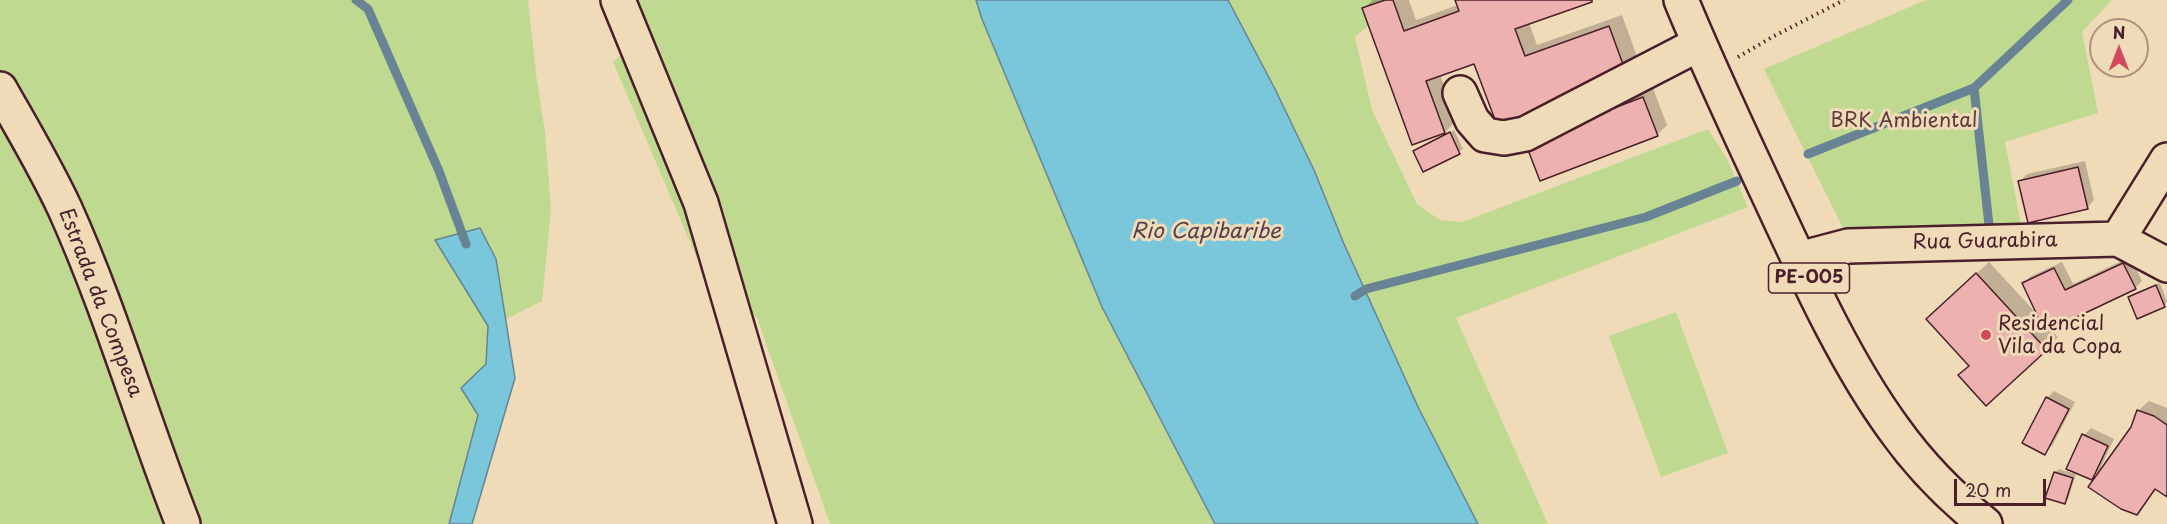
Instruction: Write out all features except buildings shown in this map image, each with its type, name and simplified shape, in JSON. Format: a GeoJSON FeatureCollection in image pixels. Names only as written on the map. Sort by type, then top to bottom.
{"type":"FeatureCollection","features":[{"type":"Feature","properties":{"kind":"street"},"geometry":{"type":"LineString","coordinates":[[618,0],[701,203],[795,524]]}},
{"type":"Feature","properties":{"kind":"street","name":"PE-005"},"geometry":{"type":"LineString","coordinates":[[1681,0],[1705,59],[1799,259],[1863,381],[1894,429],[1931,475],[1985,524]]}},
{"type":"Feature","properties":{"kind":"street"},"geometry":{"type":"LineString","coordinates":[[1460,93],[1472,120],[1485,135],[1504,138],[1525,134],[1705,59]]}},
{"type":"Feature","properties":{"kind":"street","name":"Estrada da Compesa"},"geometry":{"type":"LineString","coordinates":[[0,89],[64,207],[98,288],[160,466],[183,524]]}},
{"type":"Feature","properties":{"kind":"street"},"geometry":{"type":"LineString","coordinates":[[2118,239],[2167,160]]}},
{"type":"Feature","properties":{"kind":"street","name":"Rua Guarabira"},"geometry":{"type":"LineString","coordinates":[[1799,259],[1848,246],[2118,239],[2167,265]]}},
{"type":"Feature","properties":{"kind":"path"},"geometry":{"type":"LineString","coordinates":[[1705,59],[1774,36],[1844,0]]}},
{"type":"Feature","properties":{"kind":"green space"},"geometry":{"type":"Polygon","coordinates":[[[0,0],[528,0],[545,133],[551,209],[542,301],[506,319],[496,259],[436,240],[488,326],[486,364],[461,388],[478,415],[449,524],[0,524],[0,0]]]}},
{"type":"Feature","properties":{"kind":"green space"},"geometry":{"type":"Polygon","coordinates":[[[632,0],[976,0],[1102,307],[1215,524],[830,524],[757,318],[696,256],[613,62],[645,34],[632,0]]]}},
{"type":"Feature","properties":{"kind":"green space"},"geometry":{"type":"Polygon","coordinates":[[[1228,0],[1392,0],[1375,20],[1355,37],[1372,110],[1417,204],[1440,220],[1462,222],[1708,129],[1727,159],[1748,207],[1456,318],[1548,524],[1478,524],[1419,409],[1344,244],[1314,170],[1228,0]]]}},
{"type":"Feature","properties":{"kind":"green space","name":"BRK Ambiental"},"geometry":{"type":"Polygon","coordinates":[[[1926,0],[2112,0],[2095,18],[2089,18],[2089,25],[2082,32],[2089,78],[2091,78],[2098,113],[2005,142],[2021,225],[1846,234],[1764,69],[1926,0]]]}},
{"type":"Feature","properties":{"kind":"green space"},"geometry":{"type":"Polygon","coordinates":[[[1676,312],[1728,453],[1661,477],[1609,336],[1676,312]]]}},
{"type":"Feature","properties":{"kind":"water","name":"Rio Capibaribe"},"geometry":{"type":"Polygon","coordinates":[[[976,0],[1228,0],[1314,170],[1344,244],[1419,409],[1478,524],[1215,524],[1102,307],[976,0]]]}},
{"type":"Feature","properties":{"kind":"water"},"geometry":{"type":"Polygon","coordinates":[[[480,228],[496,259],[515,378],[472,524],[449,524],[478,415],[461,388],[486,364],[488,326],[435,240],[480,228]]]}},
{"type":"Feature","properties":{"kind":"waterway"},"geometry":{"type":"LineString","coordinates":[[356,0],[368,9],[439,171],[466,244]]}},
{"type":"Feature","properties":{"kind":"waterway"},"geometry":{"type":"LineString","coordinates":[[1808,154],[1974,88],[2068,0]]}},
{"type":"Feature","properties":{"kind":"waterway"},"geometry":{"type":"LineString","coordinates":[[1974,88],[1989,225]]}},
{"type":"Feature","properties":{"kind":"waterway"},"geometry":{"type":"LineString","coordinates":[[1355,296],[1366,289],[1646,217],[1737,181]]}},
{"type":"Feature","properties":{"kind":"place","name":"Residencial Vila da Copa"},"geometry":{"type":"Point","coordinates":[1986,335]}}]}
